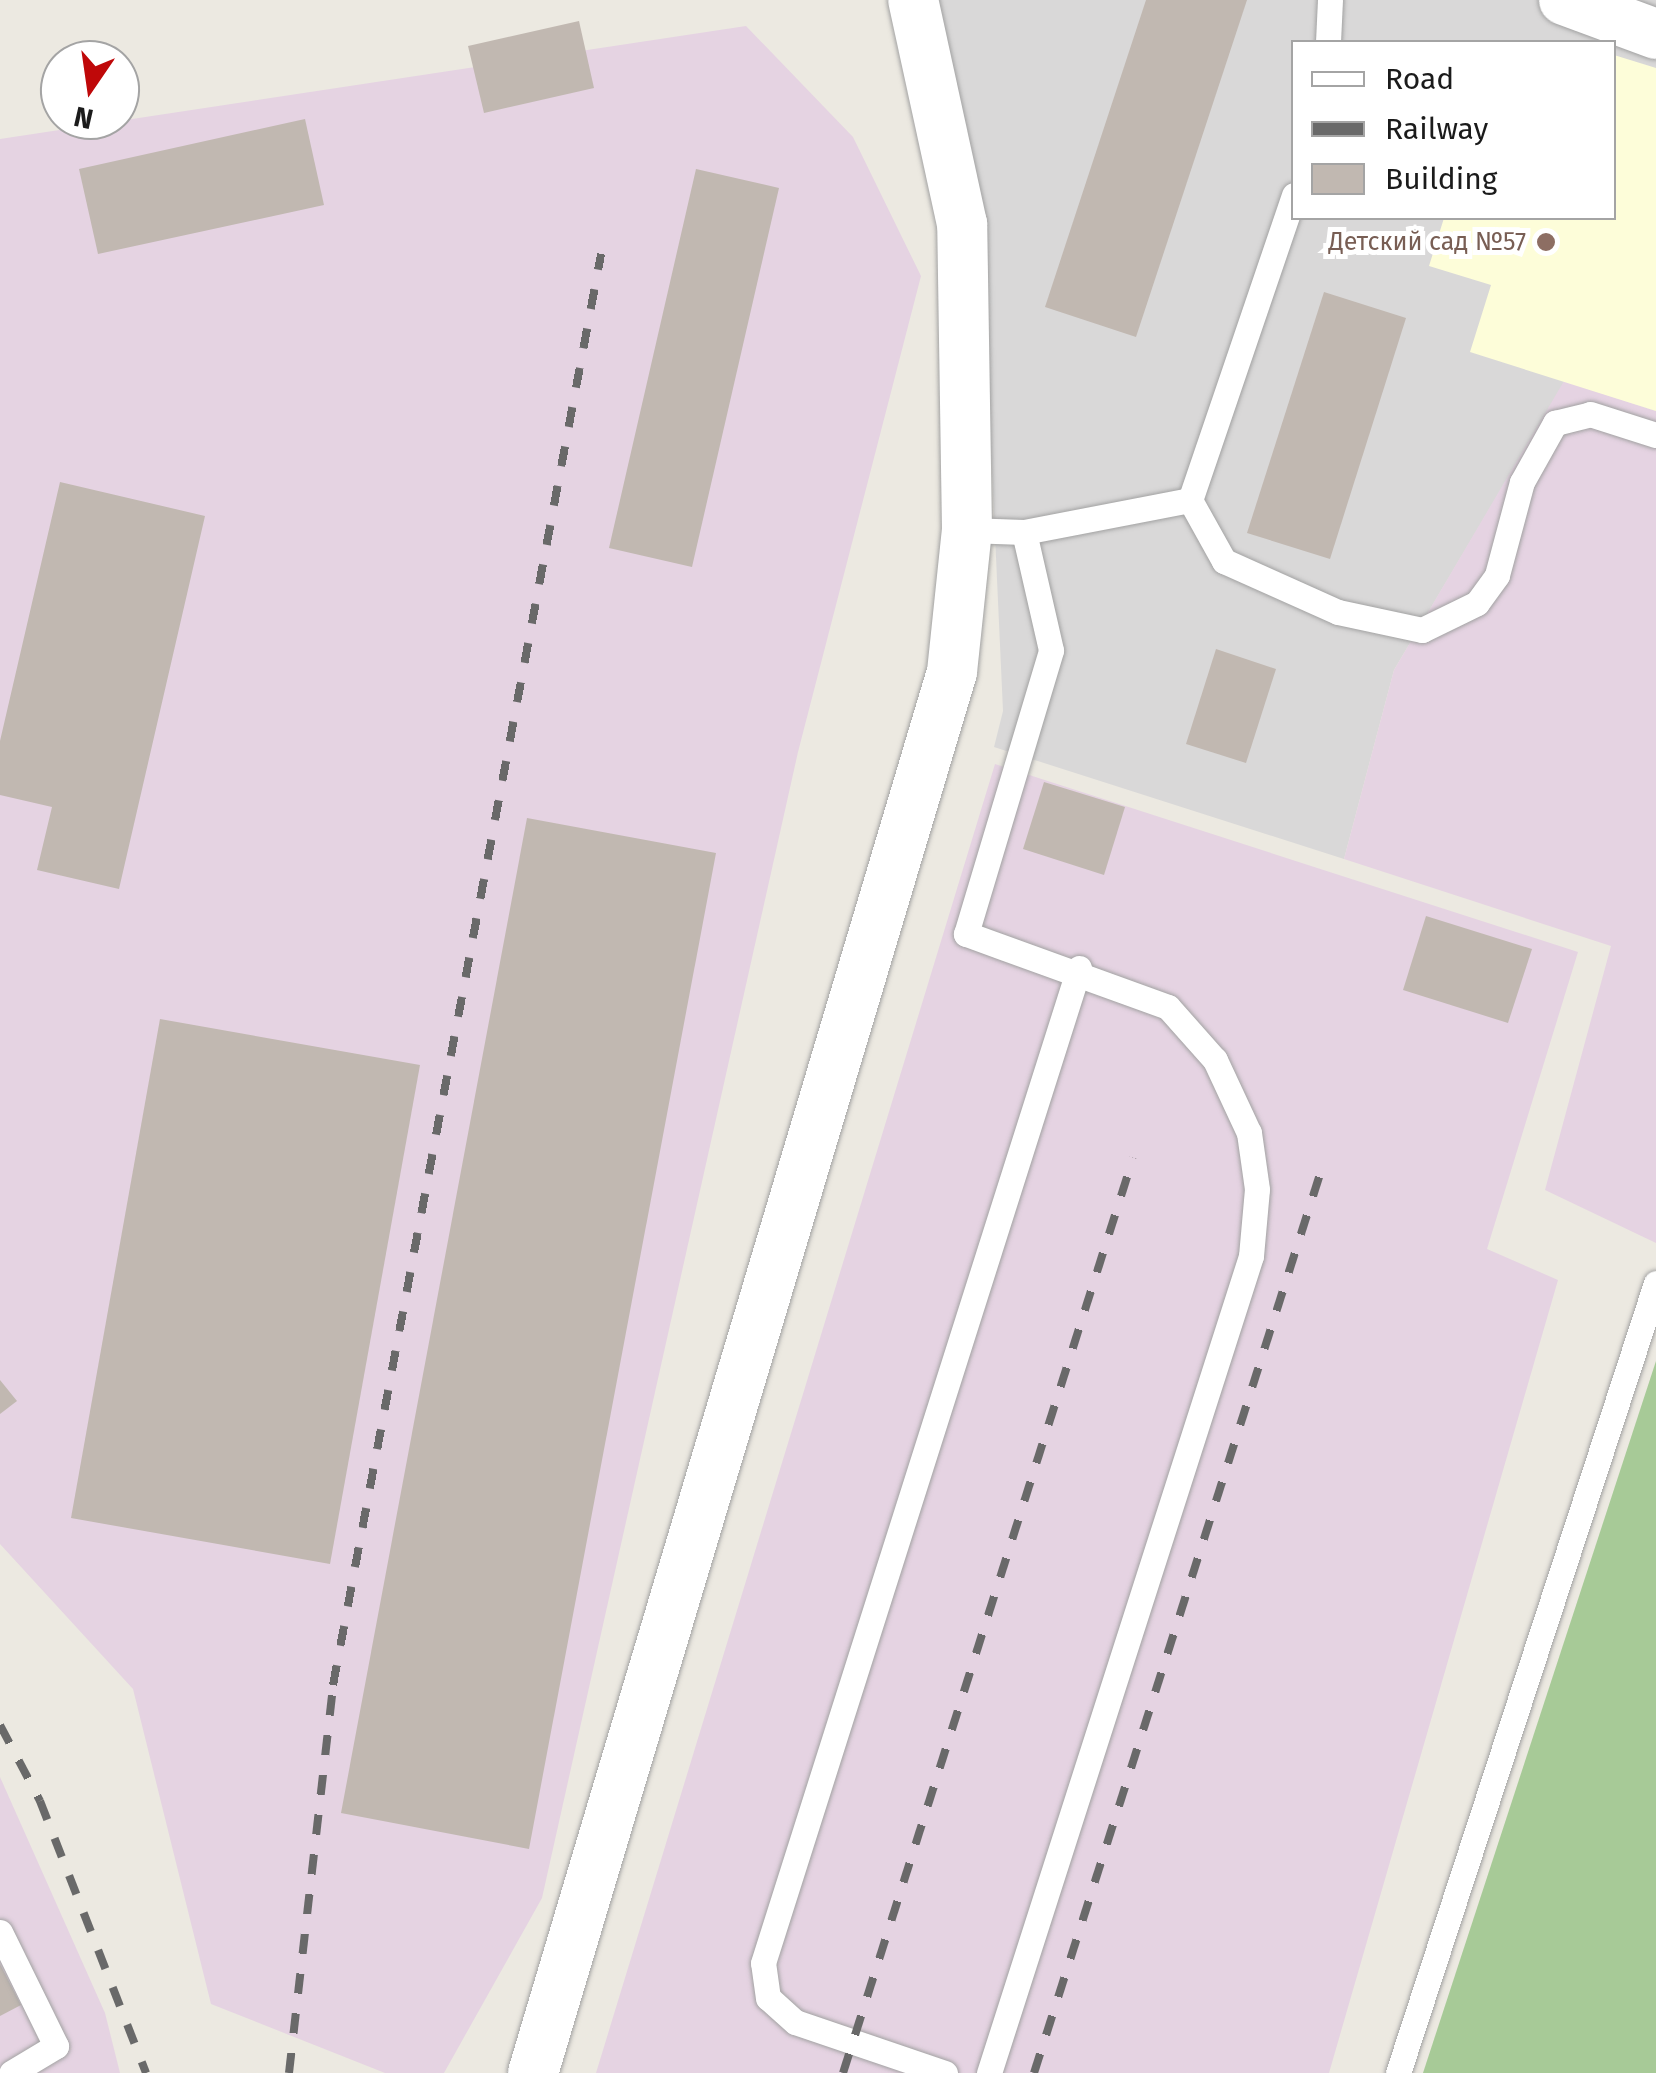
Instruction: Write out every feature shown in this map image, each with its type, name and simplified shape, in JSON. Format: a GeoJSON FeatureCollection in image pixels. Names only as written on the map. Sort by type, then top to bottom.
{"type":"FeatureCollection","features":[{"type":"Feature","properties":{"kind":"street"},"geometry":{"type":"LineString","coordinates":[[533,2073],[952,672],[967,530],[962,224],[913,0]]}},
{"type":"Feature","properties":{"kind":"street"},"geometry":{"type":"LineString","coordinates":[[1564,0],[1656,34]]}},
{"type":"Feature","properties":{"kind":"lane"},"geometry":{"type":"LineString","coordinates":[[1328,40],[1330,0]]}},
{"type":"Feature","properties":{"kind":"lane"},"geometry":{"type":"LineString","coordinates":[[1291,204],[1190,500],[1224,561],[1338,612],[1422,630],[1477,603],[1497,576],[1522,482],[1555,424],[1590,414],[1656,435]]}},
{"type":"Feature","properties":{"kind":"lane"},"geometry":{"type":"LineString","coordinates":[[967,530],[1024,532],[1190,500]]}},
{"type":"Feature","properties":{"kind":"lane"},"geometry":{"type":"LineString","coordinates":[[990,2073],[1252,1256],[1249,1133],[1215,1060],[1168,1007],[1079,968],[966,934],[1051,650],[1024,532]]}},
{"type":"Feature","properties":{"kind":"lane"},"geometry":{"type":"LineString","coordinates":[[945,2073],[795,2022],[768,1998],[763,1963],[1079,968]]}},
{"type":"Feature","properties":{"kind":"lane"},"geometry":{"type":"LineString","coordinates":[[1398,2073],[1656,1283]]}},
{"type":"Feature","properties":{"kind":"lane"},"geometry":{"type":"LineString","coordinates":[[0,1932],[56,2046],[12,2073]]}},
{"type":"Feature","properties":{"kind":"shaded area"},"geometry":{"type":"Polygon","coordinates":[[[937,0],[1656,0],[1656,411],[1565,381],[1394,670],[1344,859],[994,747],[1003,711],[981,228],[937,0]]]}},
{"type":"Feature","properties":{"kind":"shaded area"},"geometry":{"type":"Polygon","coordinates":[[[746,26],[853,137],[921,276],[798,752],[542,1898],[444,2073],[385,2073],[211,2004],[133,1689],[0,1544],[0,139],[40,133],[40,140],[140,140],[140,118],[746,26]]]}},
{"type":"Feature","properties":{"kind":"shaded area","name":"Детский сад №57"},"geometry":{"type":"Polygon","coordinates":[[[1616,56],[1656,68],[1656,411],[1470,352],[1491,285],[1429,266],[1443,220],[1616,220],[1616,56]]]}},
{"type":"Feature","properties":{"kind":"shaded area"},"geometry":{"type":"Polygon","coordinates":[[[1564,381],[1656,411],[1656,1243],[1545,1190],[1611,946],[1344,859],[1394,670],[1564,381]]]}},
{"type":"Feature","properties":{"kind":"shaded area"},"geometry":{"type":"Polygon","coordinates":[[[995,764],[1578,952],[1487,1249],[1558,1280],[1329,2073],[596,2073],[995,764]]]}},
{"type":"Feature","properties":{"kind":"shaded area"},"geometry":{"type":"Polygon","coordinates":[[[1656,1361],[1656,2073],[1423,2073],[1656,1361]]]}},
{"type":"Feature","properties":{"kind":"shaded area"},"geometry":{"type":"Polygon","coordinates":[[[0,1777],[105,2013],[120,2073],[0,2073],[0,1777]]]}},
{"type":"Feature","properties":{"kind":"building"},"geometry":{"type":"Polygon","coordinates":[[[1146,0],[1247,0],[1136,337],[1045,307],[1146,0]]]}},
{"type":"Feature","properties":{"kind":"building"},"geometry":{"type":"Polygon","coordinates":[[[579,21],[594,88],[484,113],[468,46],[579,21]]]}},
{"type":"Feature","properties":{"kind":"building"},"geometry":{"type":"Polygon","coordinates":[[[305,119],[324,205],[98,254],[79,169],[305,119]]]}},
{"type":"Feature","properties":{"kind":"building"},"geometry":{"type":"Polygon","coordinates":[[[696,169],[779,188],[692,567],[609,548],[696,169]]]}},
{"type":"Feature","properties":{"kind":"building"},"geometry":{"type":"Polygon","coordinates":[[[1324,292],[1406,318],[1330,559],[1247,533],[1324,292]]]}},
{"type":"Feature","properties":{"kind":"building"},"geometry":{"type":"Polygon","coordinates":[[[60,482],[205,516],[119,889],[37,870],[52,807],[0,795],[0,741],[60,482]]]}},
{"type":"Feature","properties":{"kind":"building"},"geometry":{"type":"Polygon","coordinates":[[[1216,649],[1276,669],[1246,763],[1186,744],[1216,649]]]}},
{"type":"Feature","properties":{"kind":"building"},"geometry":{"type":"Polygon","coordinates":[[[1044,782],[1125,807],[1104,875],[1023,849],[1044,782]]]}},
{"type":"Feature","properties":{"kind":"building"},"geometry":{"type":"Polygon","coordinates":[[[527,818],[716,853],[529,1849],[341,1813],[527,818]]]}},
{"type":"Feature","properties":{"kind":"building"},"geometry":{"type":"Polygon","coordinates":[[[1426,916],[1532,949],[1508,1023],[1403,990],[1426,916]]]}},
{"type":"Feature","properties":{"kind":"building"},"geometry":{"type":"Polygon","coordinates":[[[160,1019],[420,1065],[330,1564],[71,1518],[160,1019]]]}},
{"type":"Feature","properties":{"kind":"building"},"geometry":{"type":"Polygon","coordinates":[[[0,1380],[17,1401],[0,1414],[0,1380]]]}},
{"type":"Feature","properties":{"kind":"building"},"geometry":{"type":"Polygon","coordinates":[[[0,1964],[21,2005],[0,2016],[0,1964]]]}},
{"type":"Feature","properties":{"kind":"railway"},"geometry":{"type":"LineString","coordinates":[[289,2073],[333,1685],[601,254]]}},
{"type":"Feature","properties":{"kind":"railway"},"geometry":{"type":"LineString","coordinates":[[843,2073],[1133,1158]]}},
{"type":"Feature","properties":{"kind":"railway"},"geometry":{"type":"LineString","coordinates":[[1034,2073],[1321,1171]]}},
{"type":"Feature","properties":{"kind":"railway"},"geometry":{"type":"LineString","coordinates":[[0,1725],[40,1801],[146,2073]]}},
{"type":"Feature","properties":{"kind":"place","name":"Детский сад №57"},"geometry":{"type":"Point","coordinates":[1546,242]}}]}
